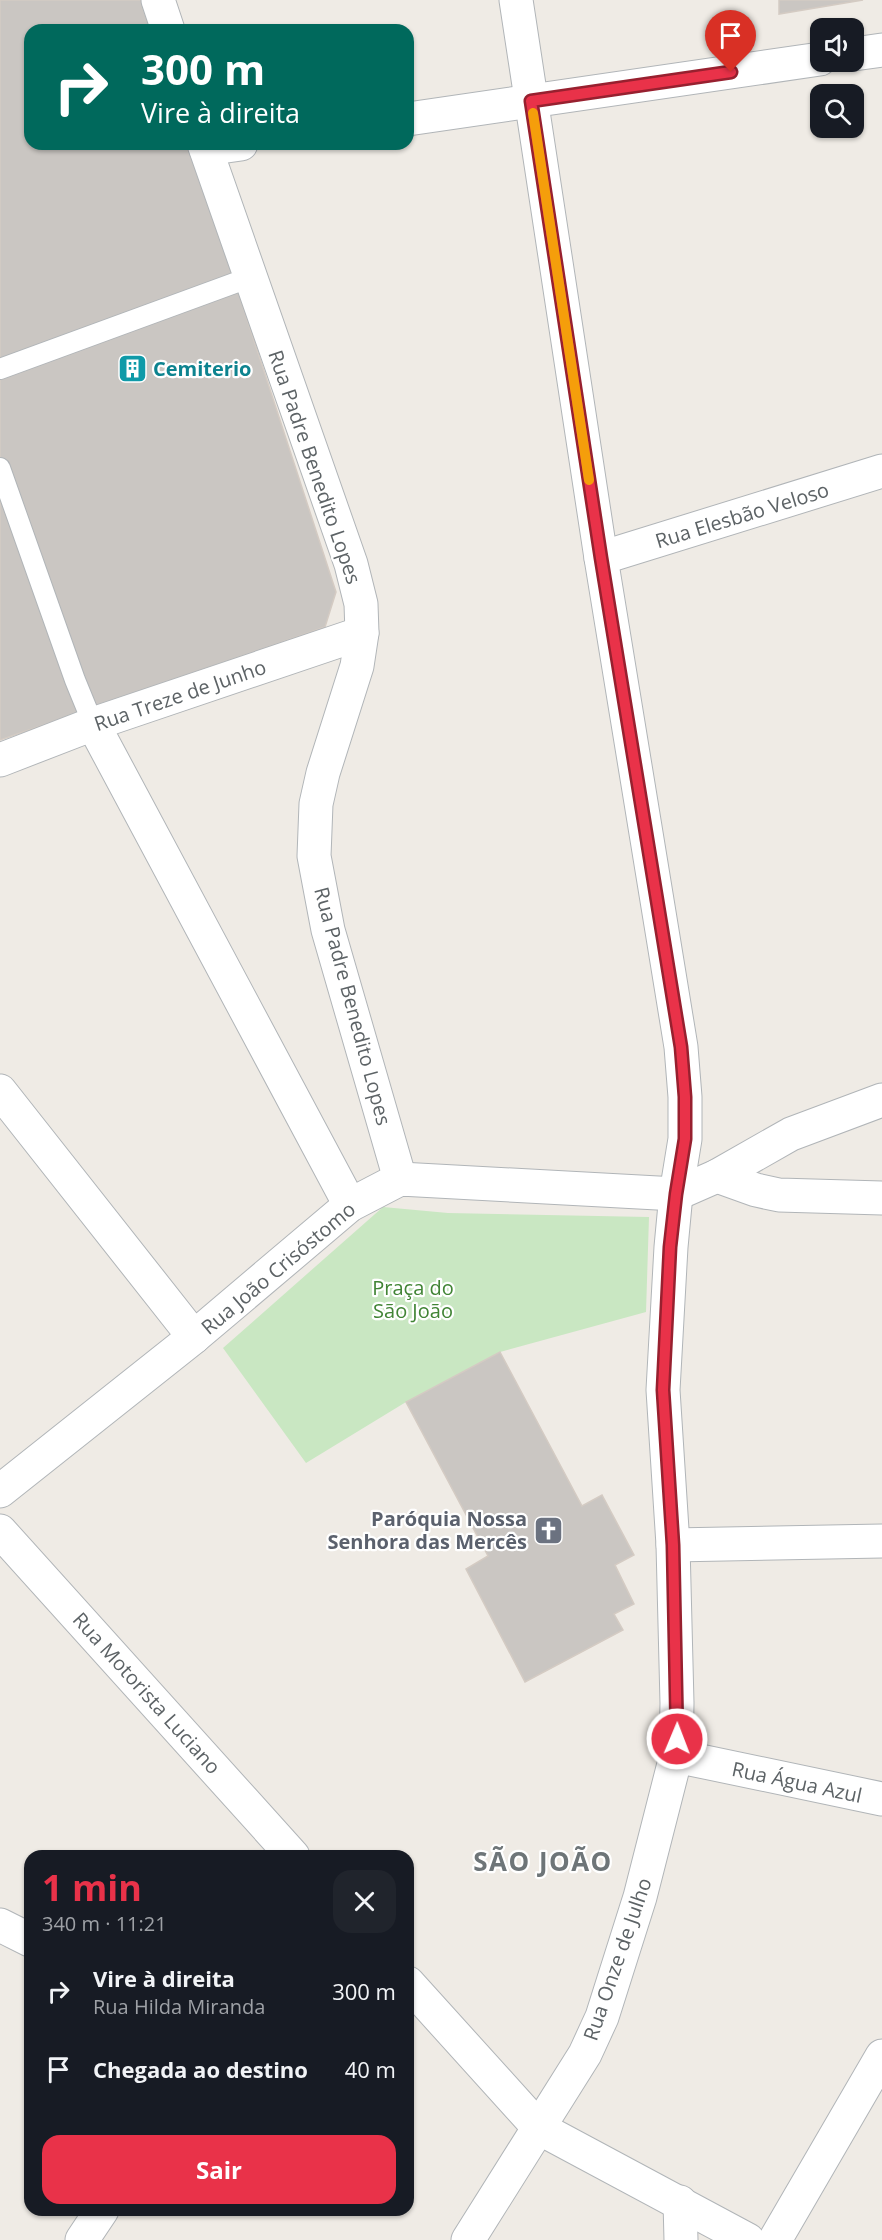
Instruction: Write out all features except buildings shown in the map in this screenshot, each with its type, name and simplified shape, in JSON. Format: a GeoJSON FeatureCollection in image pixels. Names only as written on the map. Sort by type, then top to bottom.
{"type":"FeatureCollection","features":[{"type":"Feature","properties":{"kind":"street"},"geometry":{"type":"LineString","coordinates":[[158,0],[166,24]]}},
{"type":"Feature","properties":{"kind":"street","name":"Rua Onze de Julho"},"geometry":{"type":"LineString","coordinates":[[468,2240],[585,2054],[602,2017],[640,1897],[676,1756],[673,1545],[663,1390],[666,1307],[676,1194],[685,1139],[685,1097],[681,1047],[601,558],[516,0]]}},
{"type":"Feature","properties":{"kind":"street"},"geometry":{"type":"LineString","coordinates":[[864,53],[882,50]]}},
{"type":"Feature","properties":{"kind":"street"},"geometry":{"type":"LineString","coordinates":[[414,118],[810,60]]}},
{"type":"Feature","properties":{"kind":"street","name":"Rua Padre Benedito Lopes"},"geometry":{"type":"LineString","coordinates":[[206,150],[351,564],[361,604],[362,633],[357,666],[323,773],[316,804],[314,856],[328,930],[400,1179]]}},
{"type":"Feature","properties":{"kind":"street","name":"Rua Elesbão Veloso"},"geometry":{"type":"LineString","coordinates":[[601,558],[882,471]]}},
{"type":"Feature","properties":{"kind":"street","name":"Rua Treze de Junho"},"geometry":{"type":"LineString","coordinates":[[0,760],[93,724],[362,633]]}},
{"type":"Feature","properties":{"kind":"street"},"geometry":{"type":"LineString","coordinates":[[93,724],[350,1205]]}},
{"type":"Feature","properties":{"kind":"street"},"geometry":{"type":"LineString","coordinates":[[0,1091],[194,1337]]}},
{"type":"Feature","properties":{"kind":"street"},"geometry":{"type":"LineString","coordinates":[[400,1179],[676,1194],[717,1176],[791,1134],[882,1100]]}},
{"type":"Feature","properties":{"kind":"street"},"geometry":{"type":"LineString","coordinates":[[717,1176],[778,1195],[882,1198]]}},
{"type":"Feature","properties":{"kind":"street","name":"Rua João Crisóstomo"},"geometry":{"type":"LineString","coordinates":[[0,1491],[194,1337],[350,1205],[400,1179]]}},
{"type":"Feature","properties":{"kind":"street","name":"Rua Motorista Luciano"},"geometry":{"type":"LineString","coordinates":[[0,1531],[288,1850]]}},
{"type":"Feature","properties":{"kind":"street"},"geometry":{"type":"LineString","coordinates":[[673,1545],[882,1541]]}},
{"type":"Feature","properties":{"kind":"street","name":"Rua Água Azul"},"geometry":{"type":"LineString","coordinates":[[676,1756],[882,1799]]}},
{"type":"Feature","properties":{"kind":"street"},"geometry":{"type":"LineString","coordinates":[[0,1925],[24,1937]]}},
{"type":"Feature","properties":{"kind":"street"},"geometry":{"type":"LineString","coordinates":[[414,1990],[539,2128],[681,2202],[748,2240]]}},
{"type":"Feature","properties":{"kind":"street"},"geometry":{"type":"LineString","coordinates":[[775,2240],[882,2056]]}},
{"type":"Feature","properties":{"kind":"street"},"geometry":{"type":"LineString","coordinates":[[681,2202],[681,2240]]}},
{"type":"Feature","properties":{"kind":"street"},"geometry":{"type":"LineString","coordinates":[[82,2240],[98,2216]]}},
{"type":"Feature","properties":{"kind":"lane"},"geometry":{"type":"LineString","coordinates":[[0,369],[251,277]]}},
{"type":"Feature","properties":{"kind":"lane"},"geometry":{"type":"LineString","coordinates":[[0,468],[71,669],[93,724]]}},
{"type":"Feature","properties":{"kind":"green space","name":"Praça do São João"},"geometry":{"type":"Polygon","coordinates":[[[383,1207],[448,1213],[649,1217],[646,1312],[500,1352],[406,1402],[306,1463],[223,1348],[383,1207]]]}},
{"type":"Feature","properties":{"kind":"slow traffic"},"geometry":{"type":"LineString","coordinates":[[533,113],[589,480]]}},
{"type":"Feature","properties":{"kind":"place","name":"Cemiterio"},"geometry":{"type":"Point","coordinates":[132,368]}},
{"type":"Feature","properties":{"kind":"place","name":"Paróquia Nossa Senhora das Mercês"},"geometry":{"type":"Point","coordinates":[548,1530]}},
{"type":"Feature","properties":{"kind":"district","name":"SÃO JOÃO"},"geometry":{"type":"Point","coordinates":[543,1861]}},
{"type":"Feature","properties":{"kind":"route"},"geometry":{"type":"LineString","coordinates":[[677,1739],[673,1545],[663,1390],[670,1247],[685,1139],[685,1097],[681,1047],[601,558],[531,101],[731,72]]}}]}
